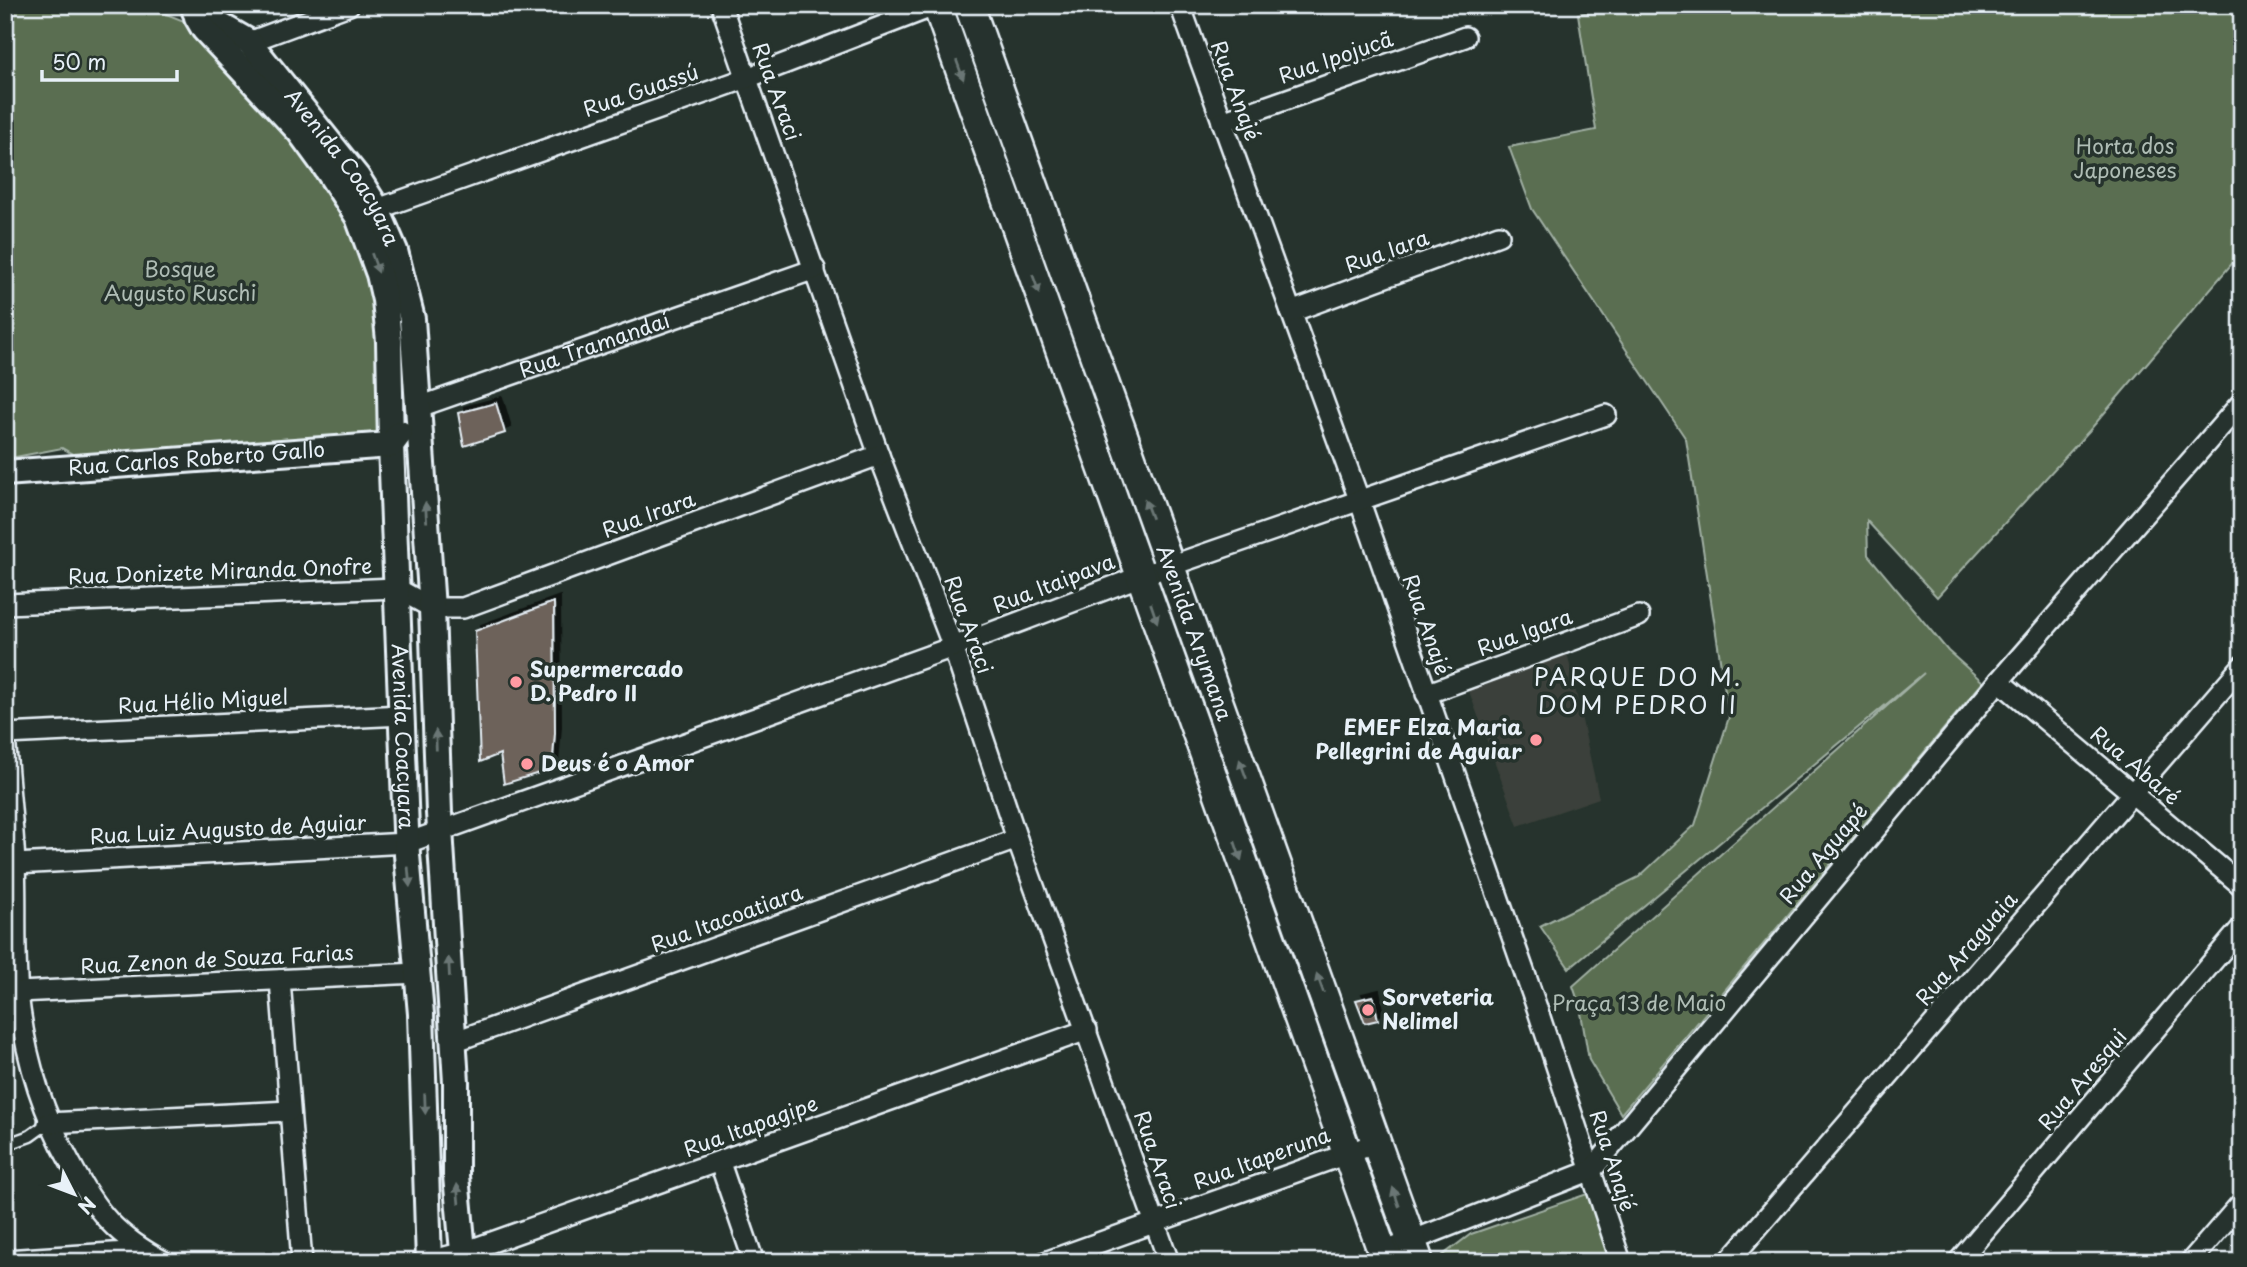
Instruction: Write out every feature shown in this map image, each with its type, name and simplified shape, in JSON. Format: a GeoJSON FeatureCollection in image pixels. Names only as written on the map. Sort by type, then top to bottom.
{"type":"FeatureCollection","features":[{"type":"Feature","properties":{"kind":"main road","name":"Avenida Arymana"},"geometry":{"type":"LineString","coordinates":[[937,5],[1345,1153],[1385,1257]]}},
{"type":"Feature","properties":{"kind":"main road","name":"Avenida Arymana"},"geometry":{"type":"LineString","coordinates":[[969,5],[1415,1251]]}},
{"type":"Feature","properties":{"kind":"street"},"geometry":{"type":"LineString","coordinates":[[249,43],[349,5]]}},
{"type":"Feature","properties":{"kind":"street","name":"Rua Araci"},"geometry":{"type":"LineString","coordinates":[[721,5],[816,269],[879,455],[953,647],[1017,839],[1169,1262]]}},
{"type":"Feature","properties":{"kind":"street","name":"Rua Guassú"},"geometry":{"type":"LineString","coordinates":[[367,212],[747,78],[937,5]]}},
{"type":"Feature","properties":{"kind":"street","name":"Rua Anajé"},"geometry":{"type":"LineString","coordinates":[[1180,5],[1360,502],[1592,1170],[1620,1262]]}},
{"type":"Feature","properties":{"kind":"street","name":"Avenida Coacyara"},"geometry":{"type":"LineString","coordinates":[[193,8],[249,43],[305,108],[367,212],[385,300],[389,341],[407,843],[418,972],[428,1262]]}},
{"type":"Feature","properties":{"kind":"street","name":"Avenida Coacyara"},"geometry":{"type":"LineString","coordinates":[[193,8],[204,29],[299,131],[367,212],[395,251],[410,307],[432,608],[453,1042],[456,1176],[464,1257]]}},
{"type":"Feature","properties":{"kind":"street","name":"Rua Ipojucã"},"geometry":{"type":"LineString","coordinates":[[1222,122],[1465,37]]}},
{"type":"Feature","properties":{"kind":"street","name":"Rua Iara"},"geometry":{"type":"LineString","coordinates":[[1291,312],[1499,235]]}},
{"type":"Feature","properties":{"kind":"street","name":"Rua Tramandaí"},"geometry":{"type":"LineString","coordinates":[[419,407],[816,269]]}},
{"type":"Feature","properties":{"kind":"street","name":"Rua Aguapé"},"geometry":{"type":"LineString","coordinates":[[1385,1257],[1415,1251],[1592,1170],[1999,681],[2242,402]]}},
{"type":"Feature","properties":{"kind":"street"},"geometry":{"type":"LineString","coordinates":[[391,445],[419,407]]}},
{"type":"Feature","properties":{"kind":"street","name":"Rua Itaipava"},"geometry":{"type":"LineString","coordinates":[[441,831],[953,647],[1141,576],[1606,415]]}},
{"type":"Feature","properties":{"kind":"street","name":"Rua Carlos Roberto Gallo"},"geometry":{"type":"LineString","coordinates":[[5,473],[391,445]]}},
{"type":"Feature","properties":{"kind":"street","name":"Rua Irara"},"geometry":{"type":"LineString","coordinates":[[432,608],[463,608],[879,455]]}},
{"type":"Feature","properties":{"kind":"street","name":"Rua Donizete Miranda Onofre"},"geometry":{"type":"LineString","coordinates":[[5,604],[396,588],[432,608]]}},
{"type":"Feature","properties":{"kind":"street","name":"Rua Igara"},"geometry":{"type":"LineString","coordinates":[[1426,694],[1639,616]]}},
{"type":"Feature","properties":{"kind":"street","name":"Rua Araguaia"},"geometry":{"type":"LineString","coordinates":[[1728,1262],[2242,666]]}},
{"type":"Feature","properties":{"kind":"street","name":"Rua Abaré"},"geometry":{"type":"LineString","coordinates":[[1999,681],[2242,886]]}},
{"type":"Feature","properties":{"kind":"street","name":"Rua Hélio Miguel"},"geometry":{"type":"LineString","coordinates":[[5,732],[403,715]]}},
{"type":"Feature","properties":{"kind":"street"},"geometry":{"type":"LineString","coordinates":[[5,732],[15,864],[18,992],[29,1063],[48,1123],[85,1192],[108,1224],[143,1251],[164,1262]]}},
{"type":"Feature","properties":{"kind":"street","name":"Rua Luiz Augusto de Aguiar"},"geometry":{"type":"LineString","coordinates":[[15,864],[407,843],[441,831]]}},
{"type":"Feature","properties":{"kind":"street","name":"Rua Itacoatiara"},"geometry":{"type":"LineString","coordinates":[[453,1042],[1017,839]]}},
{"type":"Feature","properties":{"kind":"street","name":"Rua Aresqui"},"geometry":{"type":"LineString","coordinates":[[1958,1262],[2242,927]]}},
{"type":"Feature","properties":{"kind":"street","name":"Rua Zenon de Souza Farias"},"geometry":{"type":"LineString","coordinates":[[18,992],[418,972]]}},
{"type":"Feature","properties":{"kind":"street"},"geometry":{"type":"LineString","coordinates":[[280,980],[302,1262]]}},
{"type":"Feature","properties":{"kind":"street","name":"Rua Itapagipe"},"geometry":{"type":"LineString","coordinates":[[428,1262],[464,1257],[1087,1030]]}},
{"type":"Feature","properties":{"kind":"street"},"geometry":{"type":"LineString","coordinates":[[48,1123],[289,1111]]}},
{"type":"Feature","properties":{"kind":"street","name":"Rua Itaperuna"},"geometry":{"type":"LineString","coordinates":[[1045,1262],[1377,1143]]}},
{"type":"Feature","properties":{"kind":"street"},"geometry":{"type":"LineString","coordinates":[[720,1163],[754,1262]]}},
{"type":"Feature","properties":{"kind":"street"},"geometry":{"type":"LineString","coordinates":[[2190,1262],[2242,1202]]}},
{"type":"Feature","properties":{"kind":"street"},"geometry":{"type":"LineString","coordinates":[[5,1260],[143,1251]]}},
{"type":"Feature","properties":{"kind":"lane"},"geometry":{"type":"LineString","coordinates":[[5,1145],[30,1136],[48,1123]]}},
{"type":"Feature","properties":{"kind":"shaded area","name":"EMEF Elza Maria Pellegrini de Aguiar"},"geometry":{"type":"Polygon","coordinates":[[[1567,652],[1599,798],[1518,826],[1466,683],[1567,652]]]}},
{"type":"Feature","properties":{"kind":"green space","name":"Bosque Augusto Ruschi"},"geometry":{"type":"Polygon","coordinates":[[[5,5],[144,5],[189,23],[292,139],[350,227],[373,286],[384,437],[85,461],[62,448],[5,459],[5,5]]]}},
{"type":"Feature","properties":{"kind":"green space"},"geometry":{"type":"Polygon","coordinates":[[[1632,5],[2242,5],[2242,252],[2089,431],[1937,597],[1867,521],[1868,555],[1948,651],[1983,682],[1621,1114],[1589,1060],[1580,1007],[1573,986],[1924,673],[1569,968],[1540,926],[1639,877],[1695,825],[1729,717],[1686,439],[1532,209],[1509,147],[1596,130],[1578,14],[1632,5]]]}},
{"type":"Feature","properties":{"kind":"green space"},"geometry":{"type":"Polygon","coordinates":[[[1590,1193],[1609,1262],[1446,1262],[1443,1255],[1471,1234],[1590,1193]]]}},
{"type":"Feature","properties":{"kind":"building"},"geometry":{"type":"Polygon","coordinates":[[[496,403],[505,433],[464,446],[458,413],[496,403]]]}},
{"type":"Feature","properties":{"kind":"building","name":"Supermercado D. Pedro II"},"geometry":{"type":"Polygon","coordinates":[[[554,602],[555,733],[552,769],[504,784],[500,754],[480,762],[475,631],[554,602]]]}},
{"type":"Feature","properties":{"kind":"building","name":"Sorveteria Nelimel"},"geometry":{"type":"Polygon","coordinates":[[[1373,996],[1378,1020],[1365,1023],[1356,1000],[1373,996]]]}},
{"type":"Feature","properties":{"kind":"place","name":"Supermercado D. Pedro II"},"geometry":{"type":"Point","coordinates":[516,682]}},
{"type":"Feature","properties":{"kind":"place","name":"EMEF Elza Maria Pellegrini de Aguiar"},"geometry":{"type":"Point","coordinates":[1536,740]}},
{"type":"Feature","properties":{"kind":"place","name":"Deus é o Amor"},"geometry":{"type":"Point","coordinates":[527,764]}},
{"type":"Feature","properties":{"kind":"place","name":"Sorveteria Nelimel"},"geometry":{"type":"Point","coordinates":[1368,1010]}},
{"type":"Feature","properties":{"kind":"district","name":"PARQUE DO M. DOM PEDRO II"},"geometry":{"type":"Point","coordinates":[1638,692]}},
{"type":"Feature","properties":{"kind":"park label","name":"Horta dos Japoneses"},"geometry":{"type":"Point","coordinates":[2125,159]}},
{"type":"Feature","properties":{"kind":"park label","name":"Praça 13 de Maio"},"geometry":{"type":"Point","coordinates":[1639,1004]}}]}
